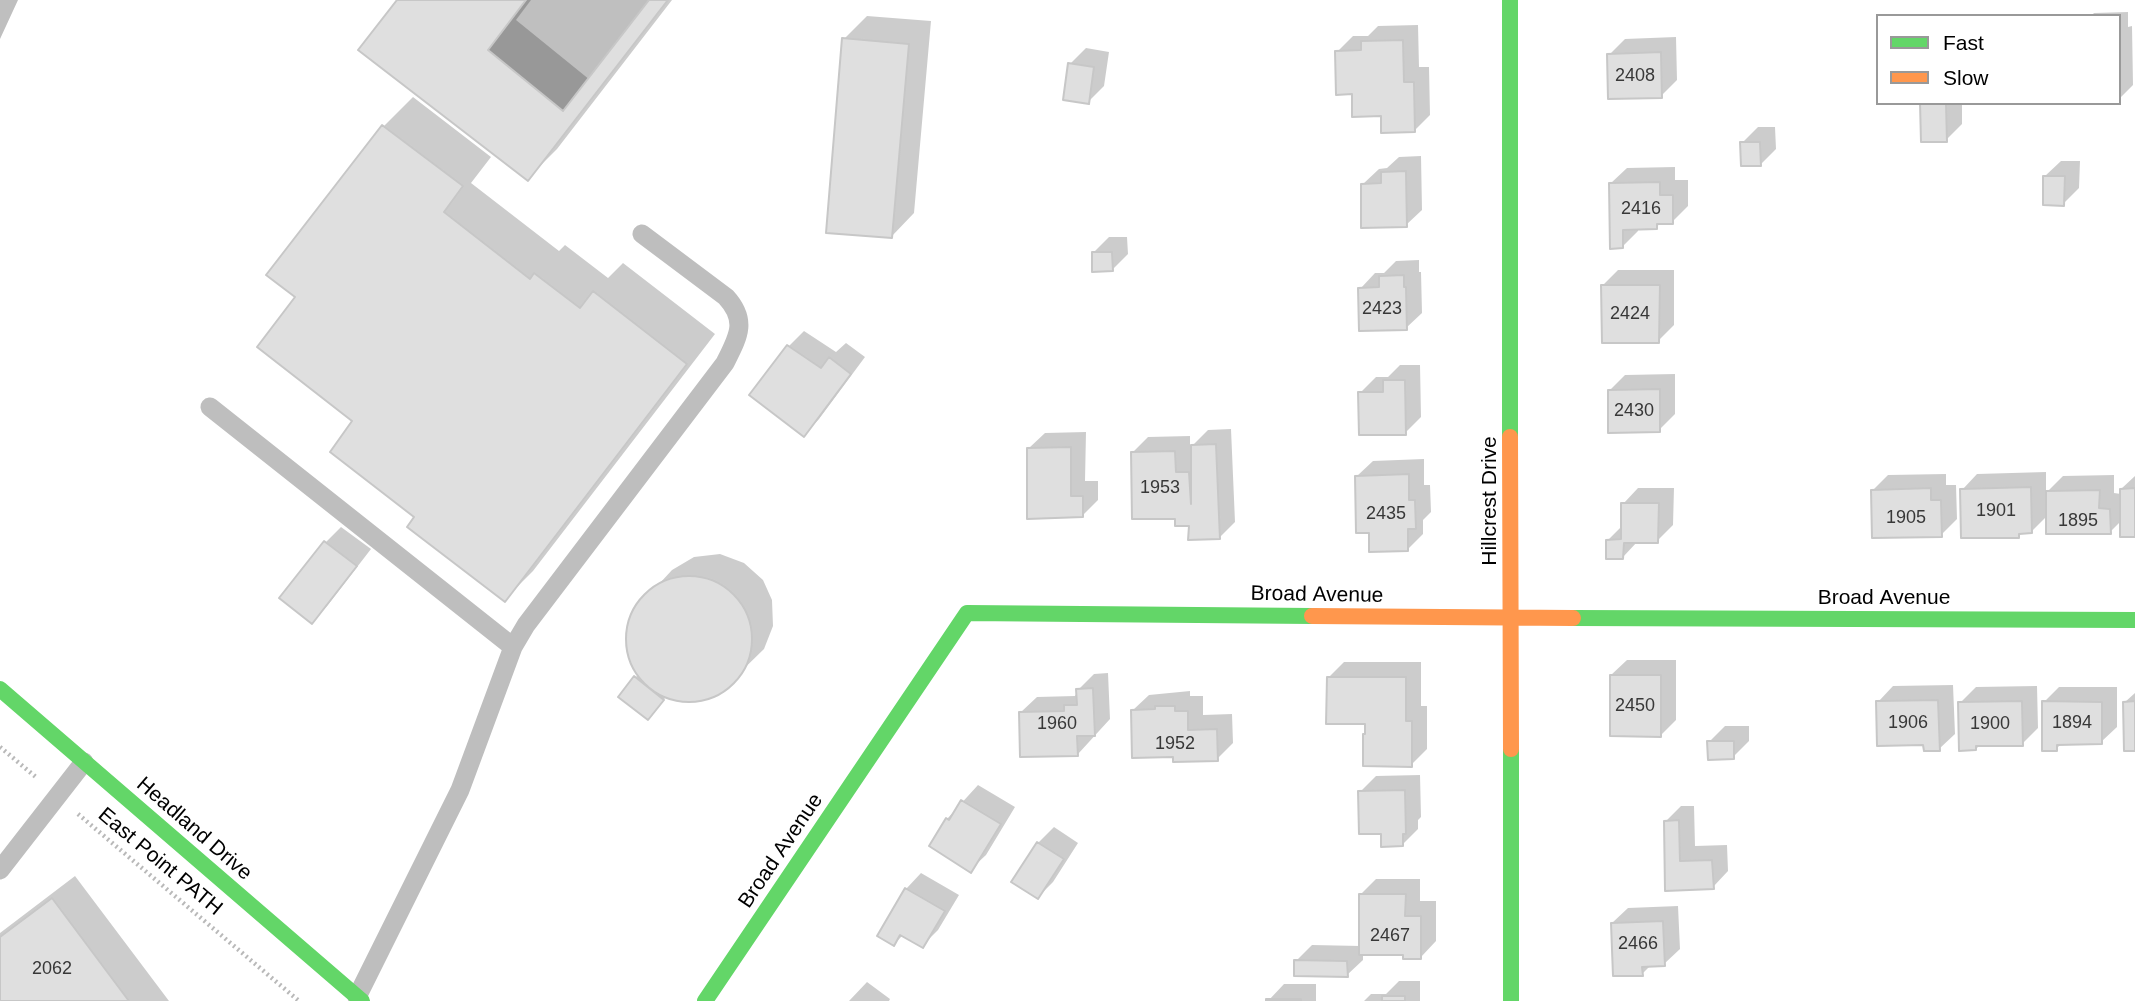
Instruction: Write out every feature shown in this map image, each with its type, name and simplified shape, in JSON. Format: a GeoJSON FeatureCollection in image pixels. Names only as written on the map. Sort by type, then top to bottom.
{"type":"FeatureCollection","features":[{"type":"Feature","properties":{"kind":"street","name":"Hillcrest Drive"},"geometry":{"type":"LineString","coordinates":[[1510,0],[1511,1001]]}},
{"type":"Feature","properties":{"kind":"street","name":"Broad Avenue"},"geometry":{"type":"LineString","coordinates":[[705,1001],[967,613],[2135,620]]}},
{"type":"Feature","properties":{"kind":"street","name":"Headland Drive"},"geometry":{"type":"LineString","coordinates":[[0,689],[360,999]]}},
{"type":"Feature","properties":{"kind":"lane"},"geometry":{"type":"LineString","coordinates":[[360,999],[460,790],[513,647],[526,625],[726,363],[734,344],[739,325],[737,310],[726,298],[642,234]]}},
{"type":"Feature","properties":{"kind":"lane"},"geometry":{"type":"LineString","coordinates":[[210,407],[513,647]]}},
{"type":"Feature","properties":{"kind":"lane"},"geometry":{"type":"LineString","coordinates":[[0,870],[84,762]]}},
{"type":"Feature","properties":{"kind":"path","name":"East Point PATH"},"geometry":{"type":"LineString","coordinates":[[0,747],[299,1001]]}},
{"type":"Feature","properties":{"kind":"shaded area"},"geometry":{"type":"Polygon","coordinates":[[[0,0],[18,0],[0,39],[0,0]]]}},
{"type":"Feature","properties":{"kind":"shaded area"},"geometry":{"type":"Polygon","coordinates":[[[526,0],[649,0],[563,111],[488,50],[526,0]]]}},
{"type":"Feature","properties":{"kind":"building"},"geometry":{"type":"Polygon","coordinates":[[[397,0],[526,0],[488,50],[563,111],[649,0],[668,0],[528,181],[358,50],[397,0]]]}},
{"type":"Feature","properties":{"kind":"building"},"geometry":{"type":"Polygon","coordinates":[[[842,38],[909,44],[892,238],[826,233],[842,38]]]}},
{"type":"Feature","properties":{"kind":"building"},"geometry":{"type":"Polygon","coordinates":[[[1403,40],[1404,82],[1414,82],[1415,132],[1381,133],[1381,116],[1352,117],[1352,94],[1336,95],[1335,51],[1361,50],[1361,41],[1403,40]]]}},
{"type":"Feature","properties":{"kind":"building"},"geometry":{"type":"Polygon","coordinates":[[[1661,52],[1662,98],[1608,99],[1607,54],[1661,52]]]}},
{"type":"Feature","properties":{"kind":"building"},"geometry":{"type":"Polygon","coordinates":[[[1068,63],[1094,67],[1089,104],[1063,100],[1068,63]]]}},
{"type":"Feature","properties":{"kind":"building"},"geometry":{"type":"Polygon","coordinates":[[[1920,105],[1946,105],[1947,142],[1921,142],[1920,105]]]}},
{"type":"Feature","properties":{"kind":"building"},"geometry":{"type":"Polygon","coordinates":[[[382,125],[463,186],[444,212],[530,279],[534,273],[580,308],[593,291],[687,364],[505,602],[407,527],[414,517],[330,452],[352,421],[257,347],[295,297],[266,275],[382,125]]]}},
{"type":"Feature","properties":{"kind":"building"},"geometry":{"type":"Polygon","coordinates":[[[1740,142],[1760,142],[1761,166],[1741,166],[1740,142]]]}},
{"type":"Feature","properties":{"kind":"building"},"geometry":{"type":"Polygon","coordinates":[[[1406,171],[1407,227],[1361,228],[1361,184],[1381,183],[1381,172],[1406,171]]]}},
{"type":"Feature","properties":{"kind":"building"},"geometry":{"type":"Polygon","coordinates":[[[2043,176],[2065,176],[2064,206],[2043,205],[2043,176]]]}},
{"type":"Feature","properties":{"kind":"building"},"geometry":{"type":"Polygon","coordinates":[[[1660,182],[1660,195],[1673,195],[1673,224],[1657,224],[1657,229],[1623,230],[1623,248],[1610,249],[1609,183],[1660,182]]]}},
{"type":"Feature","properties":{"kind":"building"},"geometry":{"type":"Polygon","coordinates":[[[1092,252],[1112,252],[1113,271],[1092,272],[1092,252]]]}},
{"type":"Feature","properties":{"kind":"building"},"geometry":{"type":"Polygon","coordinates":[[[1404,275],[1407,330],[1359,331],[1358,288],[1379,287],[1379,276],[1404,275]]]}},
{"type":"Feature","properties":{"kind":"building"},"geometry":{"type":"Polygon","coordinates":[[[1601,285],[1660,285],[1659,343],[1602,343],[1601,285]]]}},
{"type":"Feature","properties":{"kind":"building"},"geometry":{"type":"Polygon","coordinates":[[[787,345],[821,368],[829,357],[851,374],[804,437],[749,395],[787,345]]]}},
{"type":"Feature","properties":{"kind":"building"},"geometry":{"type":"Polygon","coordinates":[[[1383,380],[1405,380],[1406,435],[1359,435],[1358,392],[1383,392],[1383,380]]]}},
{"type":"Feature","properties":{"kind":"building"},"geometry":{"type":"Polygon","coordinates":[[[1660,389],[1660,432],[1608,433],[1608,390],[1660,389]]]}},
{"type":"Feature","properties":{"kind":"building"},"geometry":{"type":"Polygon","coordinates":[[[1216,444],[1220,539],[1188,540],[1189,526],[1175,526],[1175,519],[1132,519],[1131,452],[1175,451],[1176,472],[1189,472],[1191,504],[1191,445],[1216,444]]]}},
{"type":"Feature","properties":{"kind":"building"},"geometry":{"type":"Polygon","coordinates":[[[1071,447],[1071,496],[1083,496],[1083,517],[1027,519],[1027,448],[1071,447]]]}},
{"type":"Feature","properties":{"kind":"building"},"geometry":{"type":"Polygon","coordinates":[[[1409,474],[1409,500],[1415,500],[1416,529],[1408,529],[1408,551],[1369,552],[1369,533],[1356,533],[1355,476],[1409,474]]]}},
{"type":"Feature","properties":{"kind":"building"},"geometry":{"type":"Polygon","coordinates":[[[2031,487],[2032,533],[2019,534],[2019,538],[1961,538],[1960,489],[2031,487]]]}},
{"type":"Feature","properties":{"kind":"building"},"geometry":{"type":"Polygon","coordinates":[[[1931,488],[1931,500],[1941,500],[1942,537],[1872,538],[1871,490],[1931,488]]]}},
{"type":"Feature","properties":{"kind":"building"},"geometry":{"type":"Polygon","coordinates":[[[2135,488],[2135,537],[2120,537],[2120,489],[2135,488]]]}},
{"type":"Feature","properties":{"kind":"building"},"geometry":{"type":"Polygon","coordinates":[[[2100,490],[2099,508],[2110,509],[2111,534],[2046,534],[2046,491],[2100,490]]]}},
{"type":"Feature","properties":{"kind":"building"},"geometry":{"type":"Polygon","coordinates":[[[1621,503],[1659,503],[1658,543],[1624,543],[1623,559],[1606,559],[1606,540],[1621,539],[1621,503]]]}},
{"type":"Feature","properties":{"kind":"building"},"geometry":{"type":"Polygon","coordinates":[[[324,541],[357,566],[312,624],[279,598],[324,541]]]}},
{"type":"Feature","properties":{"kind":"building"},"geometry":{"type":"Polygon","coordinates":[[[689,576],[713,581],[733,595],[747,615],[752,639],[747,663],[733,683],[713,697],[689,702],[665,697],[645,683],[631,663],[626,639],[631,615],[645,595],[665,581],[689,576]]]}},
{"type":"Feature","properties":{"kind":"building"},"geometry":{"type":"Polygon","coordinates":[[[1610,675],[1661,675],[1661,737],[1610,736],[1610,675]]]}},
{"type":"Feature","properties":{"kind":"building"},"geometry":{"type":"Polygon","coordinates":[[[634,676],[664,700],[648,720],[618,697],[634,676]]]}},
{"type":"Feature","properties":{"kind":"building"},"geometry":{"type":"Polygon","coordinates":[[[1327,677],[1406,677],[1406,721],[1412,721],[1412,767],[1363,766],[1365,724],[1326,724],[1327,677]]]}},
{"type":"Feature","properties":{"kind":"building"},"geometry":{"type":"Polygon","coordinates":[[[1093,688],[1095,736],[1077,736],[1078,756],[1020,757],[1019,712],[1064,711],[1064,705],[1077,705],[1076,689],[1093,688]]]}},
{"type":"Feature","properties":{"kind":"building"},"geometry":{"type":"Polygon","coordinates":[[[1938,700],[1940,751],[1924,751],[1923,745],[1877,746],[1876,701],[1938,700]]]}},
{"type":"Feature","properties":{"kind":"building"},"geometry":{"type":"Polygon","coordinates":[[[2022,701],[2023,746],[1976,746],[1976,750],[1959,751],[1958,702],[2022,701]]]}},
{"type":"Feature","properties":{"kind":"building"},"geometry":{"type":"Polygon","coordinates":[[[2042,701],[2102,702],[2102,744],[2057,745],[2057,751],[2042,751],[2042,701]]]}},
{"type":"Feature","properties":{"kind":"building"},"geometry":{"type":"Polygon","coordinates":[[[2135,701],[2135,751],[2124,751],[2123,702],[2135,701]]]}},
{"type":"Feature","properties":{"kind":"building"},"geometry":{"type":"Polygon","coordinates":[[[1155,706],[1175,706],[1175,711],[1188,711],[1188,730],[1217,729],[1218,761],[1173,762],[1173,757],[1132,758],[1131,710],[1155,709],[1155,706]]]}},
{"type":"Feature","properties":{"kind":"building"},"geometry":{"type":"Polygon","coordinates":[[[1707,741],[1734,741],[1734,759],[1708,760],[1707,741]]]}},
{"type":"Feature","properties":{"kind":"building"},"geometry":{"type":"Polygon","coordinates":[[[1405,790],[1406,834],[1403,834],[1403,846],[1381,847],[1381,834],[1359,834],[1358,791],[1405,790]]]}},
{"type":"Feature","properties":{"kind":"building"},"geometry":{"type":"Polygon","coordinates":[[[961,800],[1001,824],[971,873],[929,846],[961,800]]]}},
{"type":"Feature","properties":{"kind":"building"},"geometry":{"type":"Polygon","coordinates":[[[1679,820],[1680,861],[1712,860],[1714,889],[1665,891],[1664,821],[1679,820]]]}},
{"type":"Feature","properties":{"kind":"building"},"geometry":{"type":"Polygon","coordinates":[[[1037,842],[1064,859],[1038,899],[1011,882],[1037,842]]]}},
{"type":"Feature","properties":{"kind":"building"},"geometry":{"type":"Polygon","coordinates":[[[905,888],[945,911],[923,948],[900,935],[894,946],[877,936],[905,888]]]}},
{"type":"Feature","properties":{"kind":"building"},"geometry":{"type":"Polygon","coordinates":[[[1359,894],[1406,894],[1405,916],[1421,916],[1421,959],[1403,959],[1403,955],[1359,955],[1359,894]]]}},
{"type":"Feature","properties":{"kind":"building"},"geometry":{"type":"Polygon","coordinates":[[[52,898],[129,1001],[0,1001],[0,937],[52,898]]]}},
{"type":"Feature","properties":{"kind":"building"},"geometry":{"type":"Polygon","coordinates":[[[1663,921],[1665,966],[1642,967],[1643,976],[1613,976],[1611,923],[1663,921]]]}},
{"type":"Feature","properties":{"kind":"building"},"geometry":{"type":"Polygon","coordinates":[[[1294,960],[1347,961],[1348,977],[1294,976],[1294,960]]]}},
{"type":"Feature","properties":{"kind":"building"},"geometry":{"type":"Polygon","coordinates":[[[1382,996],[1405,996],[1405,1001],[1382,1001],[1382,996]]]}},
{"type":"Feature","properties":{"kind":"building"},"geometry":{"type":"Polygon","coordinates":[[[1301,999],[1301,1001],[1266,1001],[1301,999]]]}},
{"type":"Feature","properties":{"kind":"traffic: fast"},"geometry":{"type":"LineString","coordinates":[[1510,0],[1510,437]]}},
{"type":"Feature","properties":{"kind":"traffic: fast"},"geometry":{"type":"LineString","coordinates":[[705,1001],[967,613],[1312,616]]}},
{"type":"Feature","properties":{"kind":"traffic: fast"},"geometry":{"type":"LineString","coordinates":[[1573,618],[2135,620]]}},
{"type":"Feature","properties":{"kind":"traffic: fast"},"geometry":{"type":"LineString","coordinates":[[0,689],[362,1001]]}},
{"type":"Feature","properties":{"kind":"traffic: fast"},"geometry":{"type":"LineString","coordinates":[[1511,749],[1511,1001]]}},
{"type":"Feature","properties":{"kind":"traffic: slow"},"geometry":{"type":"LineString","coordinates":[[1510,437],[1511,749]]}},
{"type":"Feature","properties":{"kind":"traffic: slow"},"geometry":{"type":"LineString","coordinates":[[1312,616],[1573,618]]}}]}
